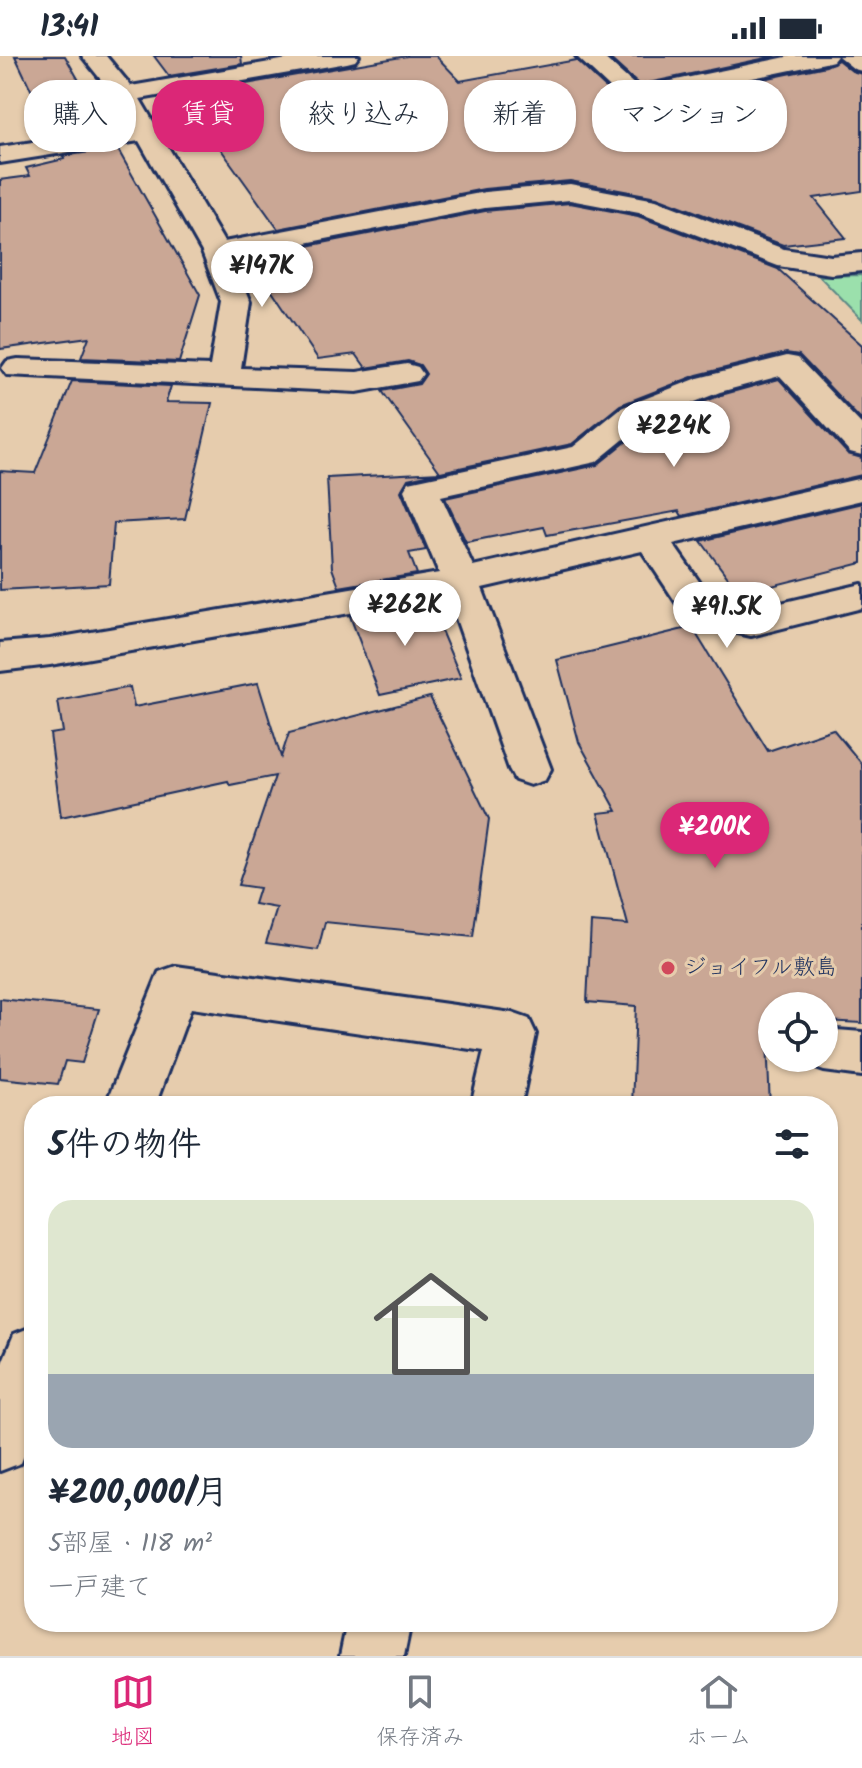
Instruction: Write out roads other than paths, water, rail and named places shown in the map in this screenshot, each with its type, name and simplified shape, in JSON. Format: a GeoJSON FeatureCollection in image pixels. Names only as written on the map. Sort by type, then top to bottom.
{"type":"FeatureCollection","features":[{"type":"Feature","properties":{"kind":"street"},"geometry":{"type":"LineString","coordinates":[[94,56],[114,80]]}},
{"type":"Feature","properties":{"kind":"street"},"geometry":{"type":"LineString","coordinates":[[136,92],[347,56]]}},
{"type":"Feature","properties":{"kind":"street"},"geometry":{"type":"LineString","coordinates":[[588,56],[633,96],[825,56]]}},
{"type":"Feature","properties":{"kind":"street"},"geometry":{"type":"LineString","coordinates":[[850,56],[862,64]]}},
{"type":"Feature","properties":{"kind":"street"},"geometry":{"type":"LineString","coordinates":[[136,113],[216,252],[236,302],[224,376]]}},
{"type":"Feature","properties":{"kind":"street"},"geometry":{"type":"LineString","coordinates":[[0,155],[147,132]]}},
{"type":"Feature","properties":{"kind":"street"},"geometry":{"type":"LineString","coordinates":[[216,252],[485,200],[570,192],[646,206],[778,257],[831,265],[862,262]]}},
{"type":"Feature","properties":{"kind":"street"},"geometry":{"type":"LineString","coordinates":[[530,769],[461,581],[421,490],[584,455],[633,415],[709,385],[787,365],[862,445]]}},
{"type":"Feature","properties":{"kind":"street"},"geometry":{"type":"LineString","coordinates":[[18,368],[357,382],[407,374]]}},
{"type":"Feature","properties":{"kind":"street"},"geometry":{"type":"LineString","coordinates":[[0,657],[50,652],[461,581],[862,489]]}},
{"type":"Feature","properties":{"kind":"street"},"geometry":{"type":"LineString","coordinates":[[651,538],[702,613],[751,623],[862,596]]}},
{"type":"Feature","properties":{"kind":"street"},"geometry":{"type":"LineString","coordinates":[[134,1096],[176,986],[512,1034],[498,1096]]}},
{"type":"Feature","properties":{"kind":"street"},"geometry":{"type":"LineString","coordinates":[[838,1051],[862,1054]]}},
{"type":"Feature","properties":{"kind":"street"},"geometry":{"type":"LineString","coordinates":[[0,1442],[24,1380]]}},
{"type":"Feature","properties":{"kind":"street"},"geometry":{"type":"LineString","coordinates":[[372,1656],[377,1632]]}},
{"type":"Feature","properties":{"kind":"place","name":"ジョイフル敷島"},"geometry":{"type":"Point","coordinates":[668,968]}}]}
